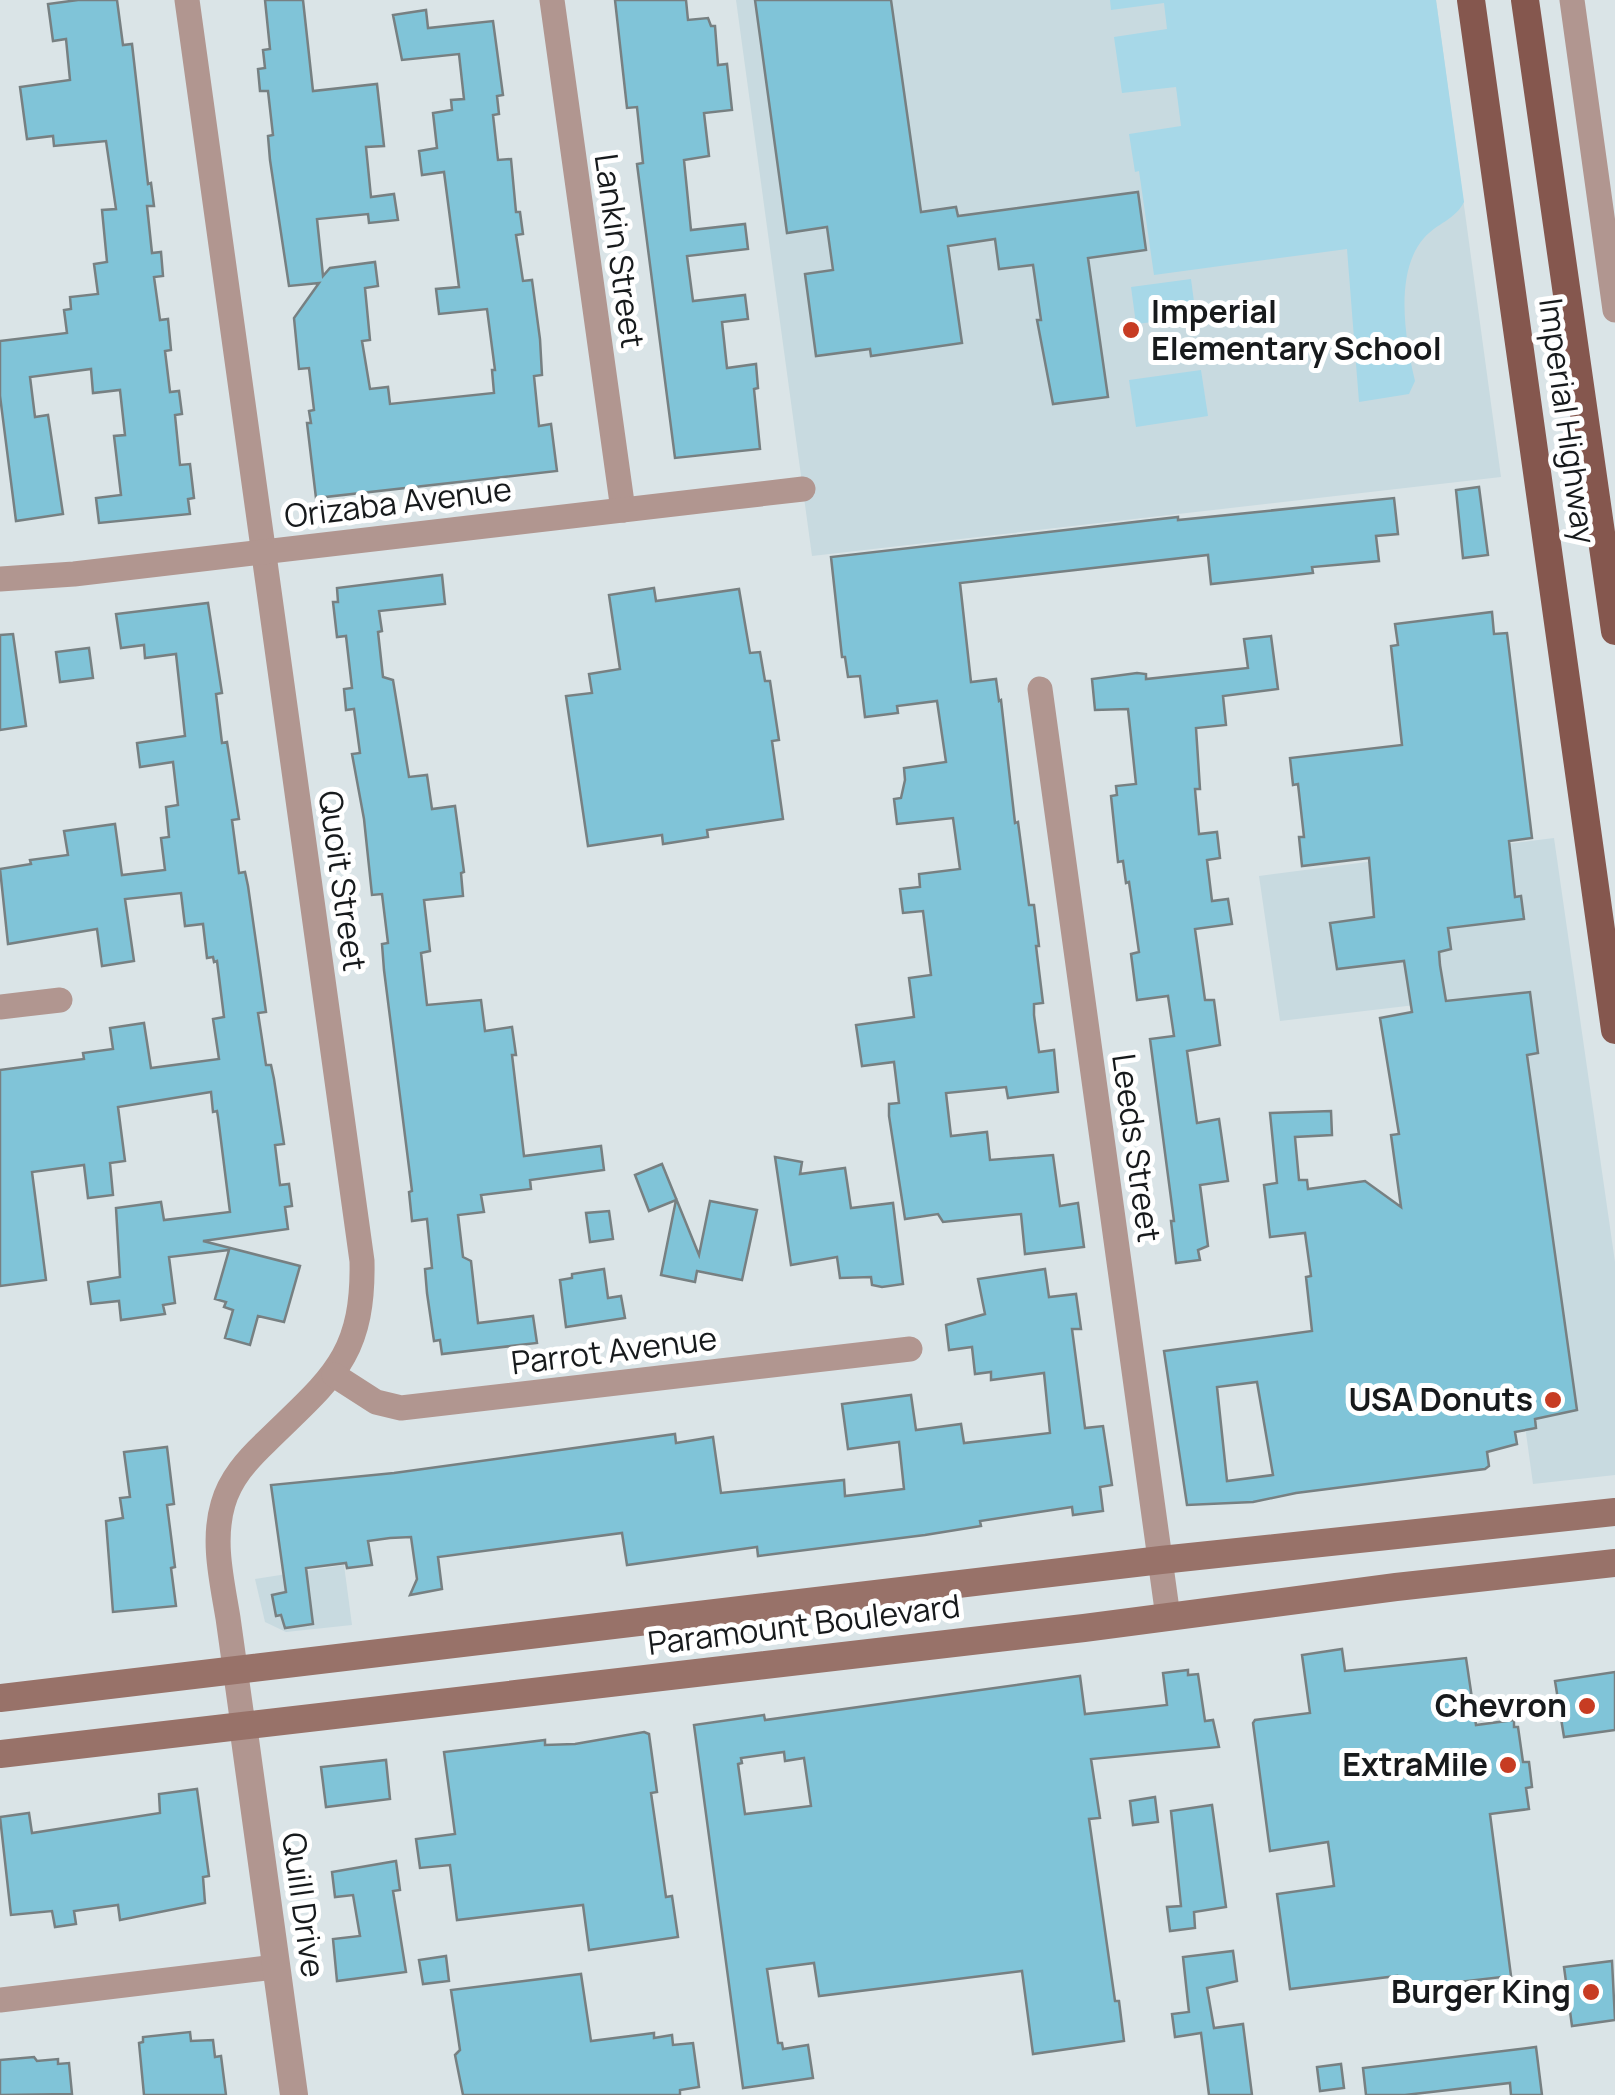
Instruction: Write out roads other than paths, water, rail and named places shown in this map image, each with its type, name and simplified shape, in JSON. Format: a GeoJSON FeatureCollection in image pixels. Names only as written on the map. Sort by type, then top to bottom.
{"type":"FeatureCollection","features":[{"type":"Feature","properties":{"kind":"main road","name":"Imperial Highway"},"geometry":{"type":"LineString","coordinates":[[1471,0],[1615,1030]]}},
{"type":"Feature","properties":{"kind":"main road","name":"Imperial Highway"},"geometry":{"type":"LineString","coordinates":[[1526,0],[1615,631]]}},
{"type":"Feature","properties":{"kind":"main road","name":"Paramount Boulevard"},"geometry":{"type":"LineString","coordinates":[[0,1698],[1160,1560],[1615,1512]]}},
{"type":"Feature","properties":{"kind":"main road","name":"Paramount Boulevard"},"geometry":{"type":"LineString","coordinates":[[0,1754],[1615,1563]]}},
{"type":"Feature","properties":{"kind":"street","name":"Quoit Street"},"geometry":{"type":"LineString","coordinates":[[187,0],[362,1260],[363,1293],[357,1324],[334,1375],[242,1467],[224,1501],[218,1552],[243,1725]]}},
{"type":"Feature","properties":{"kind":"street","name":"Lankin Street"},"geometry":{"type":"LineString","coordinates":[[552,0],[623,510]]}},
{"type":"Feature","properties":{"kind":"street","name":"Imperial Highway"},"geometry":{"type":"LineString","coordinates":[[1572,0],[1610,234],[1615,310]]}},
{"type":"Feature","properties":{"kind":"street","name":"Orizaba Avenue"},"geometry":{"type":"LineString","coordinates":[[0,579],[803,489]]}},
{"type":"Feature","properties":{"kind":"street","name":"Leeds Street"},"geometry":{"type":"LineString","coordinates":[[1040,689],[1168,1617]]}},
{"type":"Feature","properties":{"kind":"street"},"geometry":{"type":"LineString","coordinates":[[0,1006],[60,1000]]}},
{"type":"Feature","properties":{"kind":"street","name":"Parrot Avenue"},"geometry":{"type":"LineString","coordinates":[[334,1375],[376,1402],[402,1408],[910,1348]]}},
{"type":"Feature","properties":{"kind":"street","name":"Quill Drive"},"geometry":{"type":"LineString","coordinates":[[243,1725],[294,2095]]}},
{"type":"Feature","properties":{"kind":"street"},"geometry":{"type":"LineString","coordinates":[[0,2000],[276,1967]]}},
{"type":"Feature","properties":{"kind":"place","name":"Imperial Elementary School"},"geometry":{"type":"Point","coordinates":[1131,330]}},
{"type":"Feature","properties":{"kind":"place","name":"USA Donuts"},"geometry":{"type":"Point","coordinates":[1553,1400]}},
{"type":"Feature","properties":{"kind":"place","name":"Chevron"},"geometry":{"type":"Point","coordinates":[1587,1706]}},
{"type":"Feature","properties":{"kind":"place","name":"ExtraMile"},"geometry":{"type":"Point","coordinates":[1508,1765]}},
{"type":"Feature","properties":{"kind":"place","name":"Burger King"},"geometry":{"type":"Point","coordinates":[1591,1992]}}]}
